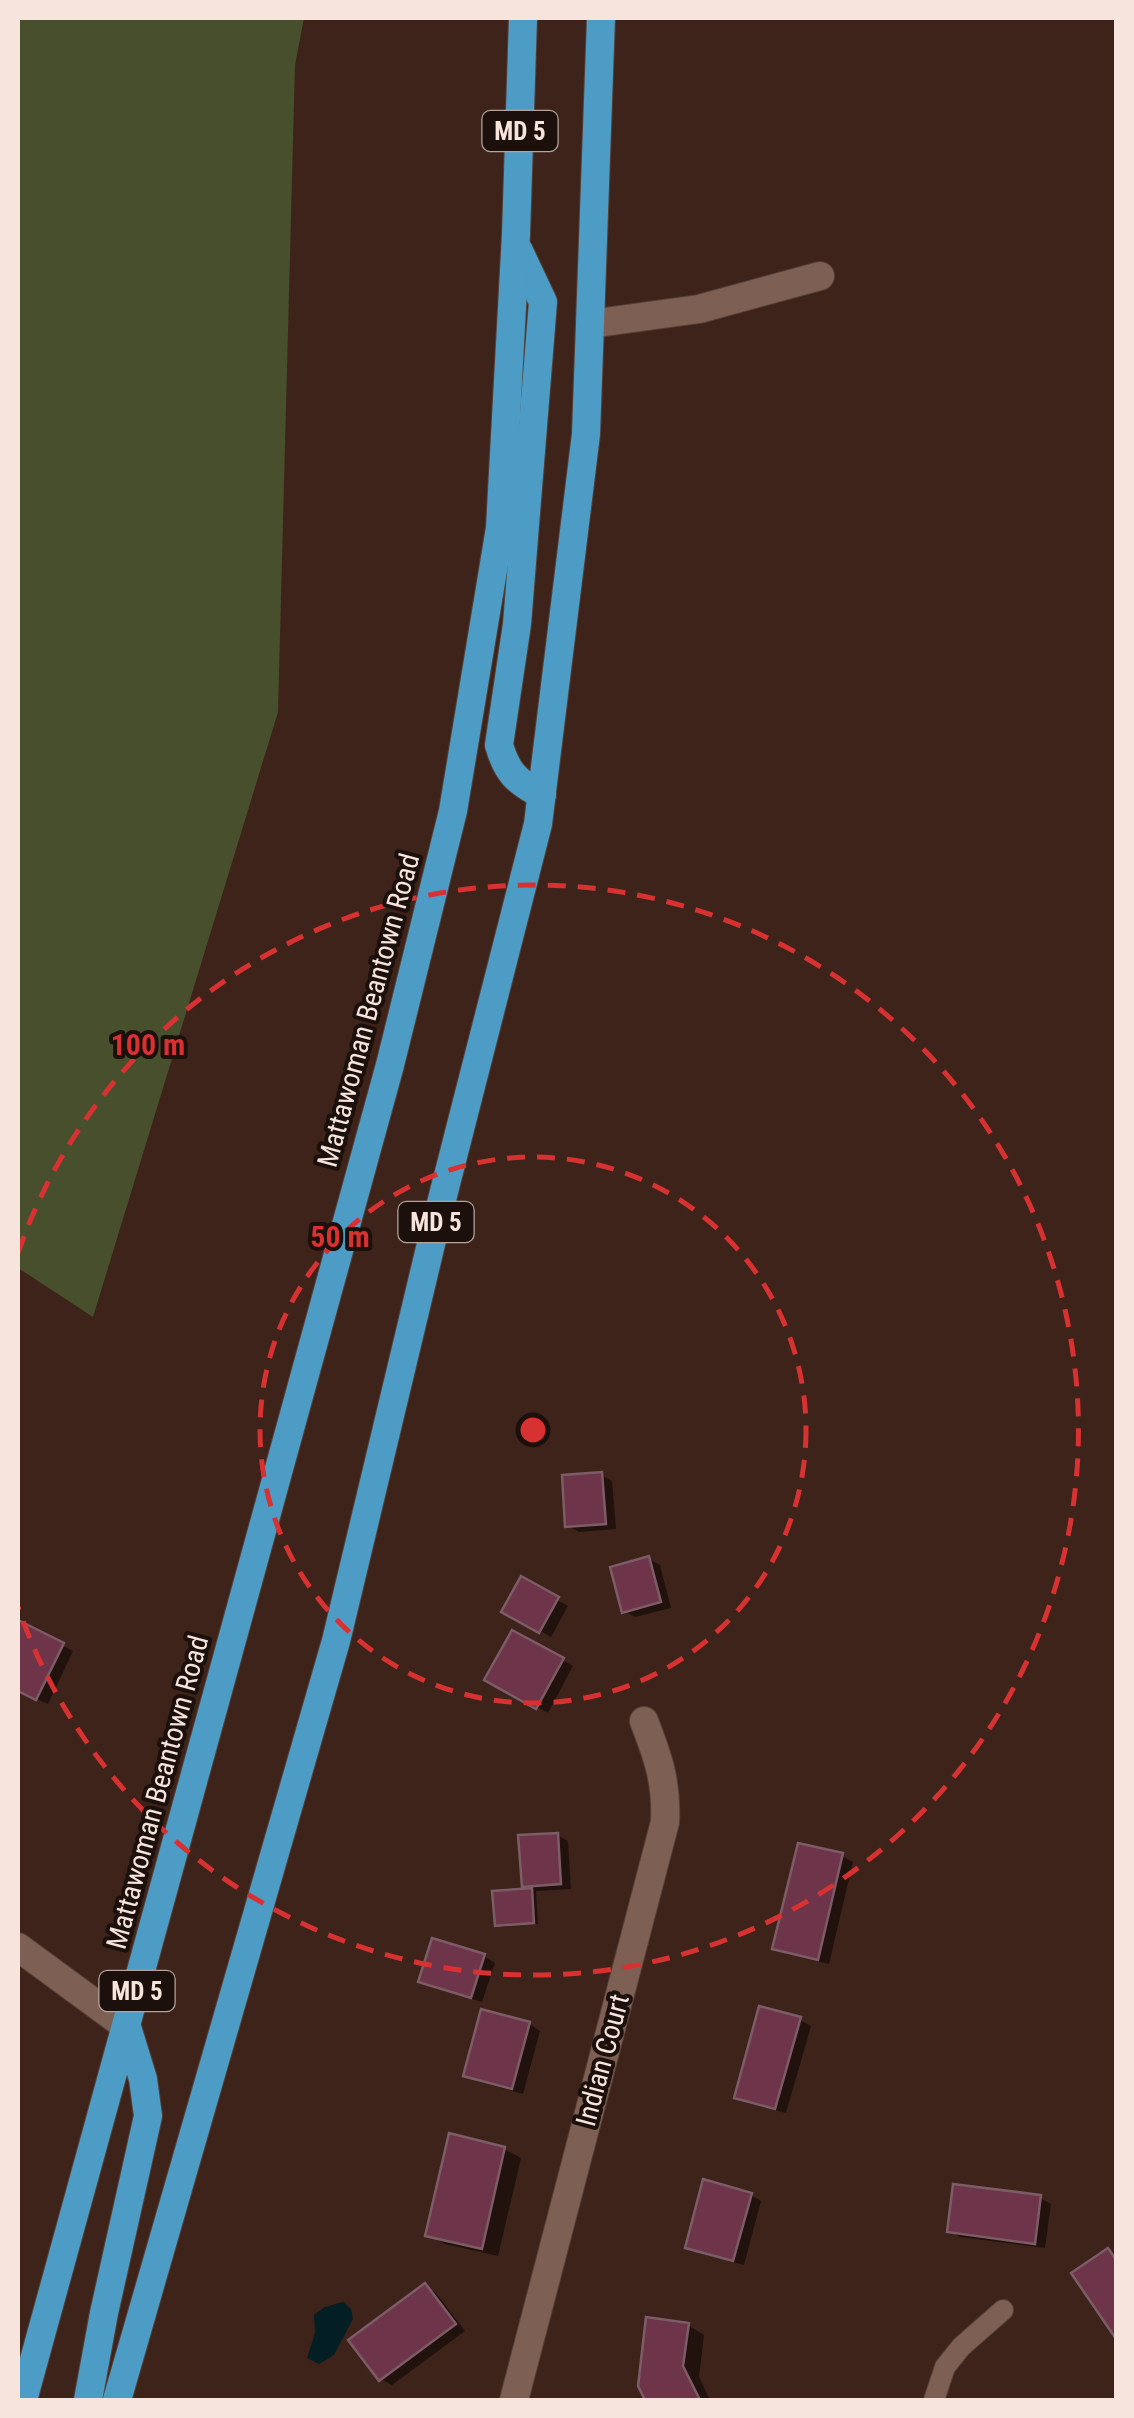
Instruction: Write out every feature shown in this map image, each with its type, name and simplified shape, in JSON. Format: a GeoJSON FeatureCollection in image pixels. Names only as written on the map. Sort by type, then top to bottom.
{"type":"FeatureCollection","features":[{"type":"Feature","properties":{"kind":"highway","name":"Mattawoman Beantown Road"},"geometry":{"type":"LineString","coordinates":[[24,2400],[390,1064],[453,810],[500,528],[524,18]]}},
{"type":"Feature","properties":{"kind":"highway","name":"MD 5"},"geometry":{"type":"LineString","coordinates":[[117,2400],[336,1641],[437,1219],[538,824],[586,434],[601,18]]}},
{"type":"Feature","properties":{"kind":"highway"},"geometry":{"type":"LineString","coordinates":[[516,245],[543,302],[517,624],[499,746],[504,764],[520,784],[542,794]]}},
{"type":"Feature","properties":{"kind":"highway"},"geometry":{"type":"LineString","coordinates":[[88,2400],[148,2116],[144,2079],[127,2027]]}},
{"type":"Feature","properties":{"kind":"street"},"geometry":{"type":"LineString","coordinates":[[590,324],[699,309],[820,276]]}},
{"type":"Feature","properties":{"kind":"street","name":"Indian Court"},"geometry":{"type":"LineString","coordinates":[[514,2400],[665,1822],[663,1776],[644,1720]]}},
{"type":"Feature","properties":{"kind":"street"},"geometry":{"type":"LineString","coordinates":[[18,1947],[127,2027]]}},
{"type":"Feature","properties":{"kind":"lane"},"geometry":{"type":"LineString","coordinates":[[934,2400],[945,2367],[961,2347],[1003,2310]]}},
{"type":"Feature","properties":{"kind":"green space"},"geometry":{"type":"Polygon","coordinates":[[[18,18],[304,18],[295,65],[278,712],[93,1317],[18,1268],[18,18]]]}},
{"type":"Feature","properties":{"kind":"water"},"geometry":{"type":"Polygon","coordinates":[[[343,2302],[351,2309],[353,2319],[334,2355],[319,2364],[307,2358],[315,2333],[314,2315],[343,2302]]]}},
{"type":"Feature","properties":{"kind":"building"},"geometry":{"type":"Polygon","coordinates":[[[602,1472],[606,1524],[565,1527],[562,1475],[602,1472]]]}},
{"type":"Feature","properties":{"kind":"building"},"geometry":{"type":"Polygon","coordinates":[[[649,1556],[661,1602],[622,1613],[610,1567],[649,1556]]]}},
{"type":"Feature","properties":{"kind":"building"},"geometry":{"type":"Polygon","coordinates":[[[521,1576],[559,1597],[539,1633],[501,1612],[521,1576]]]}},
{"type":"Feature","properties":{"kind":"building"},"geometry":{"type":"Polygon","coordinates":[[[18,1620],[64,1643],[36,1700],[18,1691],[18,1620]]]}},
{"type":"Feature","properties":{"kind":"building"},"geometry":{"type":"Polygon","coordinates":[[[512,1630],[564,1658],[536,1709],[484,1680],[512,1630]]]}},
{"type":"Feature","properties":{"kind":"building"},"geometry":{"type":"Polygon","coordinates":[[[558,1833],[561,1884],[522,1887],[518,1835],[558,1833]]]}},
{"type":"Feature","properties":{"kind":"building"},"geometry":{"type":"Polygon","coordinates":[[[798,1843],[843,1853],[818,1960],[772,1949],[798,1843]]]}},
{"type":"Feature","properties":{"kind":"building"},"geometry":{"type":"Polygon","coordinates":[[[532,1888],[534,1923],[495,1926],[492,1891],[532,1888]]]}},
{"type":"Feature","properties":{"kind":"building"},"geometry":{"type":"Polygon","coordinates":[[[432,1938],[485,1954],[471,1998],[418,1982],[432,1938]]]}},
{"type":"Feature","properties":{"kind":"building"},"geometry":{"type":"Polygon","coordinates":[[[759,2006],[801,2017],[775,2109],[734,2098],[759,2006]]]}},
{"type":"Feature","properties":{"kind":"building"},"geometry":{"type":"Polygon","coordinates":[[[481,2009],[530,2022],[512,2089],[463,2076],[481,2009]]]}},
{"type":"Feature","properties":{"kind":"building"},"geometry":{"type":"Polygon","coordinates":[[[449,2133],[505,2147],[482,2249],[425,2236],[449,2133]]]}},
{"type":"Feature","properties":{"kind":"building"},"geometry":{"type":"Polygon","coordinates":[[[703,2179],[752,2193],[733,2261],[685,2248],[703,2179]]]}},
{"type":"Feature","properties":{"kind":"building"},"geometry":{"type":"Polygon","coordinates":[[[953,2184],[1041,2195],[1035,2244],[947,2232],[953,2184]]]}},
{"type":"Feature","properties":{"kind":"building"},"geometry":{"type":"Polygon","coordinates":[[[1108,2248],[1116,2260],[1116,2339],[1071,2273],[1108,2248]]]}},
{"type":"Feature","properties":{"kind":"building"},"geometry":{"type":"Polygon","coordinates":[[[425,2283],[456,2324],[379,2381],[348,2340],[425,2283]]]}},
{"type":"Feature","properties":{"kind":"building"},"geometry":{"type":"Polygon","coordinates":[[[646,2317],[689,2323],[683,2366],[700,2400],[645,2400],[638,2386],[646,2317]]]}}]}
